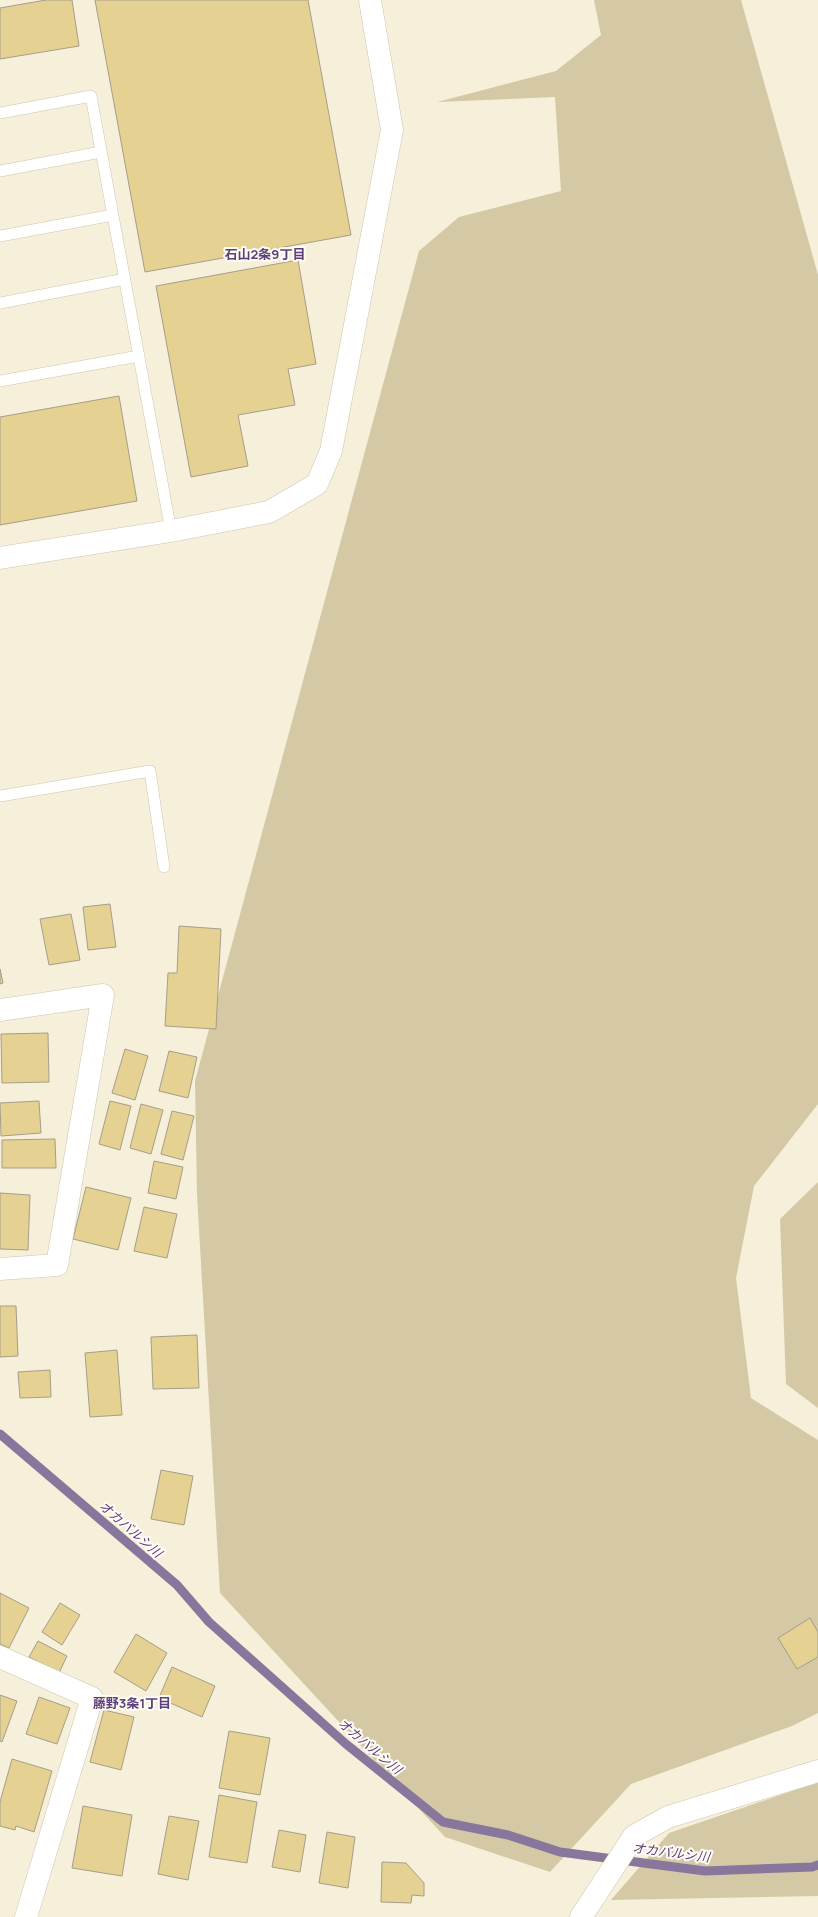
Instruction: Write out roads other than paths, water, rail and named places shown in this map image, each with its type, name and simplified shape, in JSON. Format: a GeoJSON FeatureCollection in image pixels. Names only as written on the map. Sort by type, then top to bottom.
{"type":"FeatureCollection","features":[{"type":"Feature","properties":{"kind":"street"},"geometry":{"type":"LineString","coordinates":[[0,558],[171,531],[269,512],[317,484],[331,452],[392,130],[370,0]]}},
{"type":"Feature","properties":{"kind":"street"},"geometry":{"type":"LineString","coordinates":[[0,1010],[103,995],[57,1265],[0,1269]]}},
{"type":"Feature","properties":{"kind":"street"},"geometry":{"type":"LineString","coordinates":[[0,1657],[92,1698],[26,1917]]}},
{"type":"Feature","properties":{"kind":"street"},"geometry":{"type":"LineString","coordinates":[[585,1911],[634,1836],[668,1817],[818,1770]]}},
{"type":"Feature","properties":{"kind":"lane"},"geometry":{"type":"LineString","coordinates":[[0,113],[91,96],[171,531]]}},
{"type":"Feature","properties":{"kind":"lane"},"geometry":{"type":"LineString","coordinates":[[0,171],[101,152]]}},
{"type":"Feature","properties":{"kind":"lane"},"geometry":{"type":"LineString","coordinates":[[0,236],[112,215]]}},
{"type":"Feature","properties":{"kind":"lane"},"geometry":{"type":"LineString","coordinates":[[0,303],[124,279]]}},
{"type":"Feature","properties":{"kind":"lane"},"geometry":{"type":"LineString","coordinates":[[0,381],[139,356]]}},
{"type":"Feature","properties":{"kind":"lane"},"geometry":{"type":"LineString","coordinates":[[0,796],[150,771],[164,868]]}},
{"type":"Feature","properties":{"kind":"waterway","name":"オカバルシ川"},"geometry":{"type":"LineString","coordinates":[[0,1434],[177,1585],[209,1622],[346,1744],[443,1822],[508,1835],[560,1852],[705,1871],[812,1867],[818,1865]]}},
{"type":"Feature","properties":{"kind":"district","name":"石山2条9丁目"},"geometry":{"type":"Point","coordinates":[265,254]}},
{"type":"Feature","properties":{"kind":"district","name":"藤野3条1丁目"},"geometry":{"type":"Point","coordinates":[132,1703]}}]}
